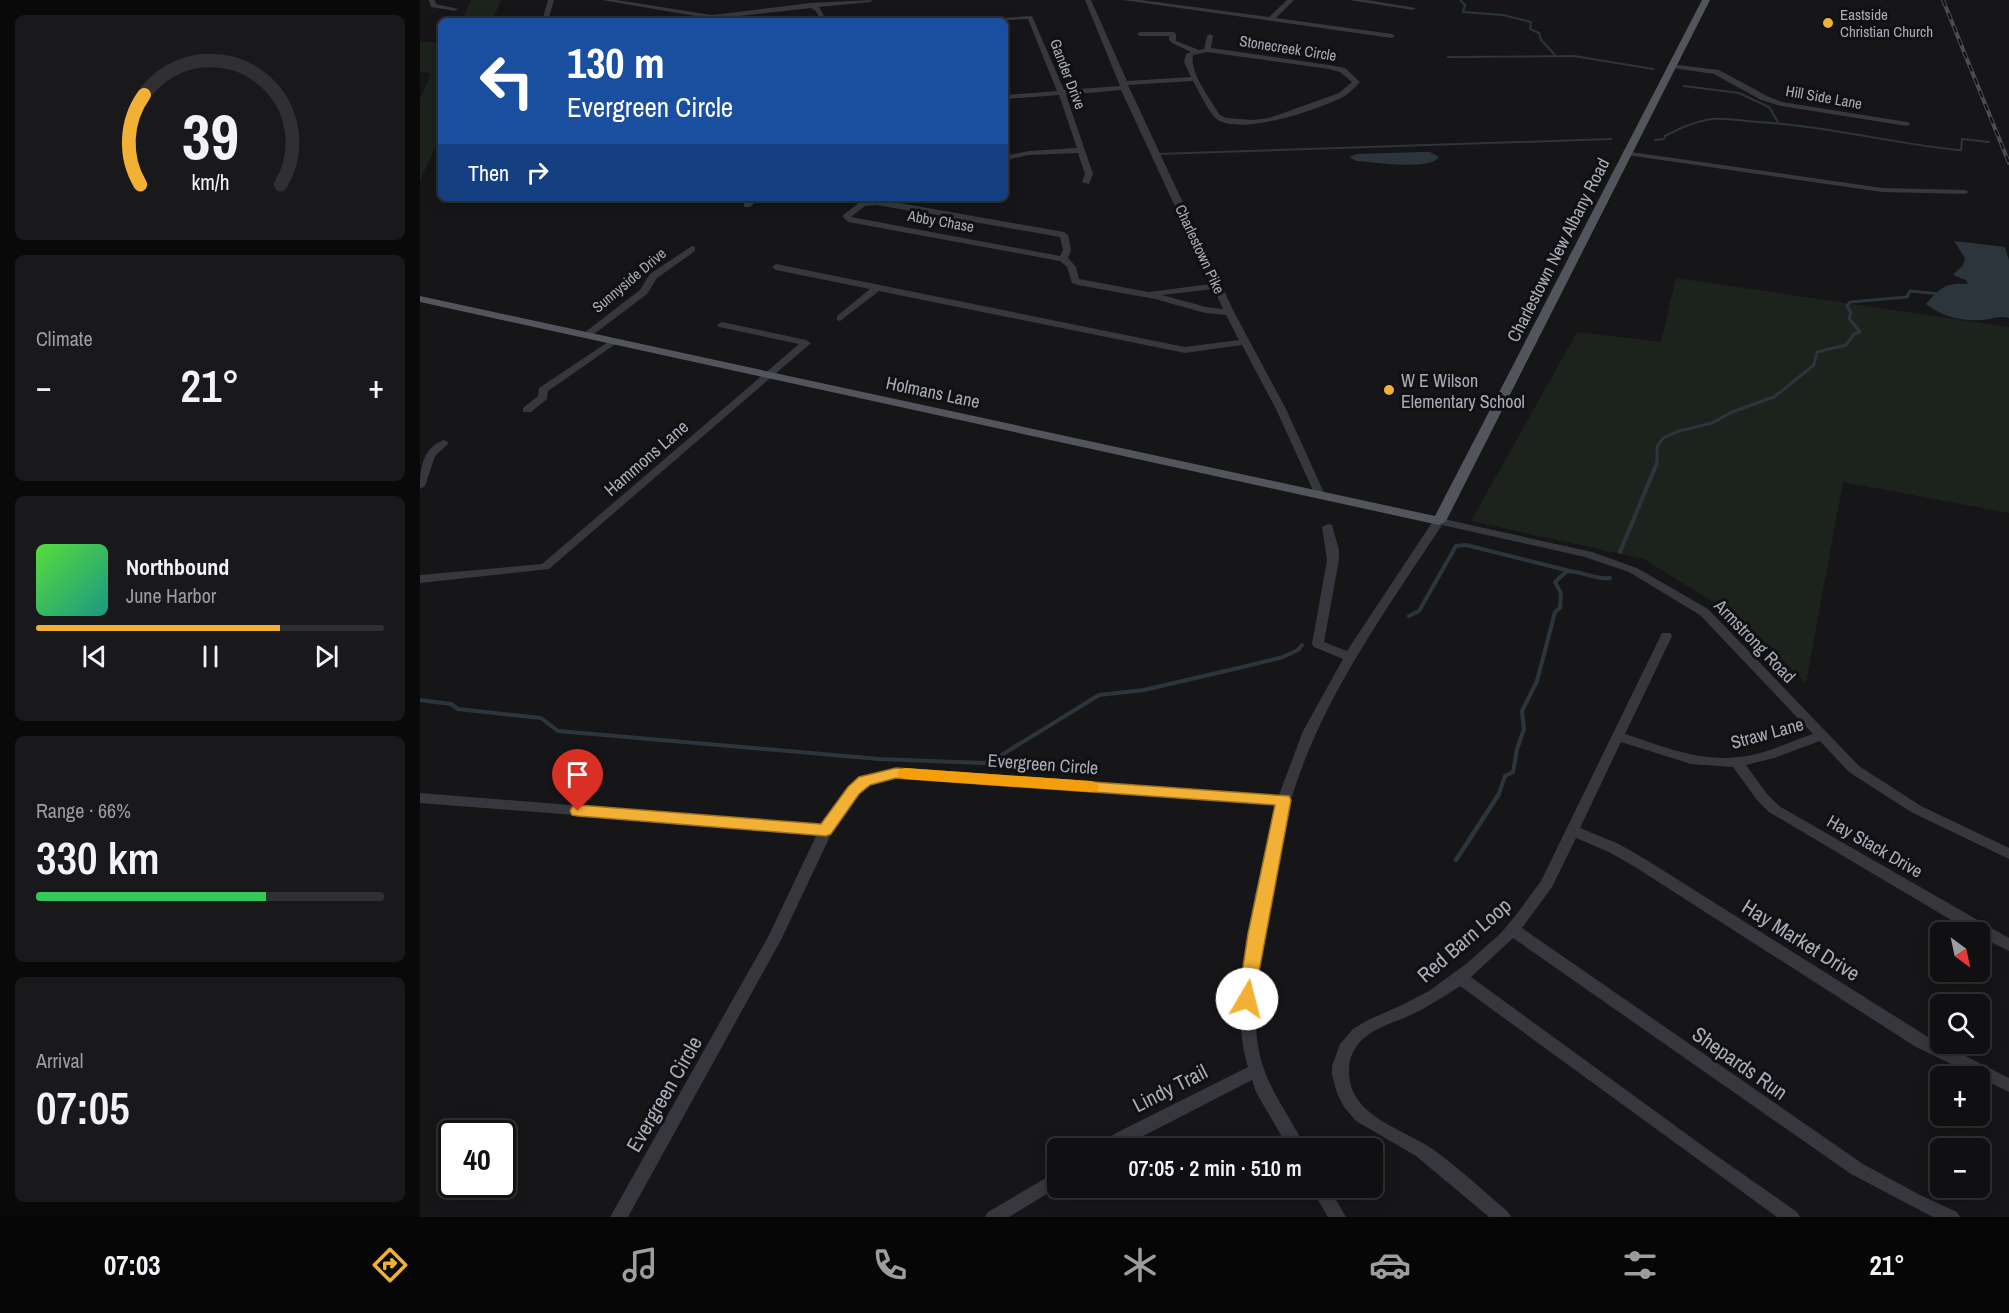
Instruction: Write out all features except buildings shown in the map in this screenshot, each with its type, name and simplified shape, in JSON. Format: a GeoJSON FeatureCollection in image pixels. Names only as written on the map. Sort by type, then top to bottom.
{"type":"FeatureCollection","features":[{"type":"Feature","properties":{"kind":"main road","name":"Charlestown New Albany Road"},"geometry":{"type":"LineString","coordinates":[[1439,521],[1706,0]]}},
{"type":"Feature","properties":{"kind":"main road","name":"Holmans Lane"},"geometry":{"type":"LineString","coordinates":[[420,299],[1439,521]]}},
{"type":"Feature","properties":{"kind":"street"},"geometry":{"type":"LineString","coordinates":[[432,0],[433,6],[455,9]]}},
{"type":"Feature","properties":{"kind":"street"},"geometry":{"type":"LineString","coordinates":[[546,18],[551,0]]}},
{"type":"Feature","properties":{"kind":"street"},"geometry":{"type":"LineString","coordinates":[[605,0],[717,18]]}},
{"type":"Feature","properties":{"kind":"street"},"geometry":{"type":"LineString","coordinates":[[805,0],[806,4],[819,10],[823,18]]}},
{"type":"Feature","properties":{"kind":"street"},"geometry":{"type":"LineString","coordinates":[[730,18],[870,0]]}},
{"type":"Feature","properties":{"kind":"street","name":"Charlestown Pike"},"geometry":{"type":"LineString","coordinates":[[1088,0],[1124,85],[1229,312],[1281,409],[1320,495]]}},
{"type":"Feature","properties":{"kind":"street"},"geometry":{"type":"LineString","coordinates":[[1126,0],[1392,36]]}},
{"type":"Feature","properties":{"kind":"street"},"geometry":{"type":"LineString","coordinates":[[1270,20],[1291,0]]}},
{"type":"Feature","properties":{"kind":"street"},"geometry":{"type":"LineString","coordinates":[[1352,0],[1413,8]]}},
{"type":"Feature","properties":{"kind":"street","name":"Gander Drive"},"geometry":{"type":"LineString","coordinates":[[1008,19],[1030,16],[1062,93],[1082,150],[1089,174],[1086,182]]}},
{"type":"Feature","properties":{"kind":"street"},"geometry":{"type":"LineString","coordinates":[[1140,33],[1173,34],[1174,42],[1196,51]]}},
{"type":"Feature","properties":{"kind":"street"},"geometry":{"type":"LineString","coordinates":[[1207,50],[1210,36]]}},
{"type":"Feature","properties":{"kind":"street","name":"Stonecreek Circle"},"geometry":{"type":"LineString","coordinates":[[1207,50],[1329,67],[1341,70],[1356,82],[1342,95],[1270,120],[1253,122],[1224,120],[1217,116],[1195,79],[1188,62],[1190,54],[1207,50]]}},
{"type":"Feature","properties":{"kind":"street","name":"Hill Side Lane"},"geometry":{"type":"LineString","coordinates":[[1673,66],[1716,72],[1764,98],[1789,106],[1907,124]]}},
{"type":"Feature","properties":{"kind":"street"},"geometry":{"type":"LineString","coordinates":[[1008,97],[1195,79]]}},
{"type":"Feature","properties":{"kind":"street"},"geometry":{"type":"LineString","coordinates":[[1008,158],[1082,150]]}},
{"type":"Feature","properties":{"kind":"street"},"geometry":{"type":"LineString","coordinates":[[1628,153],[1882,190],[1965,192]]}},
{"type":"Feature","properties":{"kind":"street"},"geometry":{"type":"LineString","coordinates":[[747,205],[752,201]]}},
{"type":"Feature","properties":{"kind":"street","name":"Abby Chase"},"geometry":{"type":"LineString","coordinates":[[1064,259],[1067,250],[1064,235],[948,226],[864,222],[846,216],[870,202],[948,226],[1064,259],[1075,271],[1075,281],[1144,294],[1206,310],[1229,312]]}},
{"type":"Feature","properties":{"kind":"street","name":"Sunnyside Drive"},"geometry":{"type":"LineString","coordinates":[[586,335],[644,292],[653,276],[692,249]]}},
{"type":"Feature","properties":{"kind":"street"},"geometry":{"type":"LineString","coordinates":[[776,267],[1185,350],[1245,342]]}},
{"type":"Feature","properties":{"kind":"street","name":"Abby Chase"},"geometry":{"type":"LineString","coordinates":[[1144,294],[1217,286]]}},
{"type":"Feature","properties":{"kind":"street"},"geometry":{"type":"LineString","coordinates":[[840,318],[877,288]]}},
{"type":"Feature","properties":{"kind":"street","name":"Hammons Lane"},"geometry":{"type":"LineString","coordinates":[[420,579],[545,567],[806,343],[722,325]]}},
{"type":"Feature","properties":{"kind":"street"},"geometry":{"type":"LineString","coordinates":[[527,410],[543,397],[543,390],[614,341]]}},
{"type":"Feature","properties":{"kind":"street"},"geometry":{"type":"LineString","coordinates":[[420,486],[430,454],[444,443]]}},
{"type":"Feature","properties":{"kind":"street","name":"Charlestown New Albany Road"},"geometry":{"type":"LineString","coordinates":[[1284,800],[1310,731],[1350,657],[1439,521]]}},
{"type":"Feature","properties":{"kind":"street","name":"Armstrong Road"},"geometry":{"type":"LineString","coordinates":[[1439,521],[1588,554],[1633,570],[1704,612],[1854,770],[1916,809],[2009,854]]}},
{"type":"Feature","properties":{"kind":"street"},"geometry":{"type":"LineString","coordinates":[[1328,527],[1333,560],[1318,644],[1350,657]]}},
{"type":"Feature","properties":{"kind":"street","name":"Red Barn Loop"},"geometry":{"type":"LineString","coordinates":[[1502,1217],[1432,1159],[1410,1143],[1370,1122],[1358,1112],[1345,1094],[1339,1075],[1342,1053],[1353,1038],[1368,1027],[1436,994],[1459,977],[1513,930],[1533,907],[1547,883],[1666,636]]}},
{"type":"Feature","properties":{"kind":"street","name":"Straw Lane"},"geometry":{"type":"LineString","coordinates":[[1617,736],[1691,760],[1737,762],[1821,736]]}},
{"type":"Feature","properties":{"kind":"street","name":"Hay Stack Drive"},"geometry":{"type":"LineString","coordinates":[[1737,762],[1762,797],[1783,815],[1984,933],[2009,945]]}},
{"type":"Feature","properties":{"kind":"street","name":"Evergreen Circle"},"geometry":{"type":"LineString","coordinates":[[620,1217],[775,938],[826,830],[854,790],[865,781],[896,773],[1284,800]]}},
{"type":"Feature","properties":{"kind":"street"},"geometry":{"type":"LineString","coordinates":[[420,798],[826,830]]}},
{"type":"Feature","properties":{"kind":"street"},"geometry":{"type":"LineString","coordinates":[[1284,800],[1256,934],[1247,999],[1249,1040],[1262,1088],[1292,1138]]}},
{"type":"Feature","properties":{"kind":"street","name":"Hay Market Drive"},"geometry":{"type":"LineString","coordinates":[[1571,830],[1614,848],[1640,863],[1922,1042],[2009,1084]]}},
{"type":"Feature","properties":{"kind":"street","name":"Shepards Run"},"geometry":{"type":"LineString","coordinates":[[1513,930],[1857,1169],[1912,1200],[1951,1217]]}},
{"type":"Feature","properties":{"kind":"street"},"geometry":{"type":"LineString","coordinates":[[1459,977],[1791,1217]]}},
{"type":"Feature","properties":{"kind":"street","name":"Lindy Trail"},"geometry":{"type":"LineString","coordinates":[[1122,1138],[1257,1070]]}},
{"type":"Feature","properties":{"kind":"street"},"geometry":{"type":"LineString","coordinates":[[994,1217],[1047,1185]]}},
{"type":"Feature","properties":{"kind":"street"},"geometry":{"type":"LineString","coordinates":[[1326,1198],[1337,1217]]}},
{"type":"Feature","properties":{"kind":"shaded area"},"geometry":{"type":"Polygon","coordinates":[[[471,0],[501,0],[493,18],[463,18],[471,0]]]}},
{"type":"Feature","properties":{"kind":"shaded area"},"geometry":{"type":"Polygon","coordinates":[[[420,41],[438,44],[438,141],[420,181],[420,99],[431,74],[420,71],[420,41]]]}},
{"type":"Feature","properties":{"kind":"shaded area"},"geometry":{"type":"Polygon","coordinates":[[[1430,152],[1439,157],[1424,164],[1413,165],[1356,161],[1349,157],[1357,154],[1430,152]]]}},
{"type":"Feature","properties":{"kind":"shaded area"},"geometry":{"type":"Polygon","coordinates":[[[1954,241],[2005,247],[2009,260],[2009,318],[1964,320],[1940,313],[1926,304],[1944,287],[1968,284],[1966,280],[1953,275],[1963,265],[1965,258],[1954,241]]]}},
{"type":"Feature","properties":{"kind":"shaded area"},"geometry":{"type":"Polygon","coordinates":[[[1676,278],[2009,327],[2009,513],[1843,482],[1806,683],[1742,620],[1644,559],[1471,521],[1577,332],[1661,342],[1676,278]]]}},
{"type":"Feature","properties":{"kind":"waterway"},"geometry":{"type":"LineString","coordinates":[[1460,0],[1465,5],[1463,12],[1503,15],[1531,22],[1530,29],[1539,33],[1541,40],[1555,55]]}},
{"type":"Feature","properties":{"kind":"waterway"},"geometry":{"type":"LineString","coordinates":[[1448,57],[1574,56],[1653,69]]}},
{"type":"Feature","properties":{"kind":"waterway"},"geometry":{"type":"LineString","coordinates":[[1684,86],[1739,93],[1769,107],[1778,122]]}},
{"type":"Feature","properties":{"kind":"waterway"},"geometry":{"type":"LineString","coordinates":[[1655,140],[1664,139],[1665,136],[1694,123],[1729,119],[1809,127],[1958,150],[1961,150],[1962,139],[1989,142]]}},
{"type":"Feature","properties":{"kind":"waterway"},"geometry":{"type":"LineString","coordinates":[[1158,154],[1611,139]]}},
{"type":"Feature","properties":{"kind":"waterway"},"geometry":{"type":"LineString","coordinates":[[1657,463],[1657,447],[1663,438],[1679,431],[1712,423],[1732,412],[1774,397],[1814,365],[1817,352],[1846,345],[1854,334],[1860,332],[1849,318],[1851,313],[1847,306],[1850,302],[1907,297],[1910,291],[1940,294]]}},
{"type":"Feature","properties":{"kind":"waterway"},"geometry":{"type":"LineString","coordinates":[[1620,552],[1657,463]]}},
{"type":"Feature","properties":{"kind":"waterway"},"geometry":{"type":"LineString","coordinates":[[1409,616],[1419,611],[1456,546],[1466,545],[1570,571]]}},
{"type":"Feature","properties":{"kind":"waterway"},"geometry":{"type":"LineString","coordinates":[[1498,795],[1505,776],[1513,772],[1517,749],[1524,729],[1522,711],[1537,681],[1555,612],[1560,608],[1561,593],[1555,582],[1567,571],[1598,578],[1610,578]]}},
{"type":"Feature","properties":{"kind":"waterway"},"geometry":{"type":"LineString","coordinates":[[420,700],[451,704],[458,709],[541,718],[558,731],[879,759],[984,763],[992,761],[1099,695],[1144,690],[1247,666],[1283,657],[1298,650],[1302,645]]}},
{"type":"Feature","properties":{"kind":"waterway"},"geometry":{"type":"LineString","coordinates":[[1456,860],[1498,795]]}},
{"type":"Feature","properties":{"kind":"railway"},"geometry":{"type":"LineString","coordinates":[[1943,0],[2009,163]]}},
{"type":"Feature","properties":{"kind":"slow traffic"},"geometry":{"type":"LineString","coordinates":[[905,774],[1091,787]]}},
{"type":"Feature","properties":{"kind":"place","name":"Eastside Christian Church"},"geometry":{"type":"Point","coordinates":[1828,23]}},
{"type":"Feature","properties":{"kind":"place","name":"W E Wilson Elementary School"},"geometry":{"type":"Point","coordinates":[1389,390]}},
{"type":"Feature","properties":{"kind":"route"},"geometry":{"type":"LineString","coordinates":[[578,811],[826,830],[854,790],[865,781],[896,773],[1284,800],[1256,934],[1247,999]]}}]}
